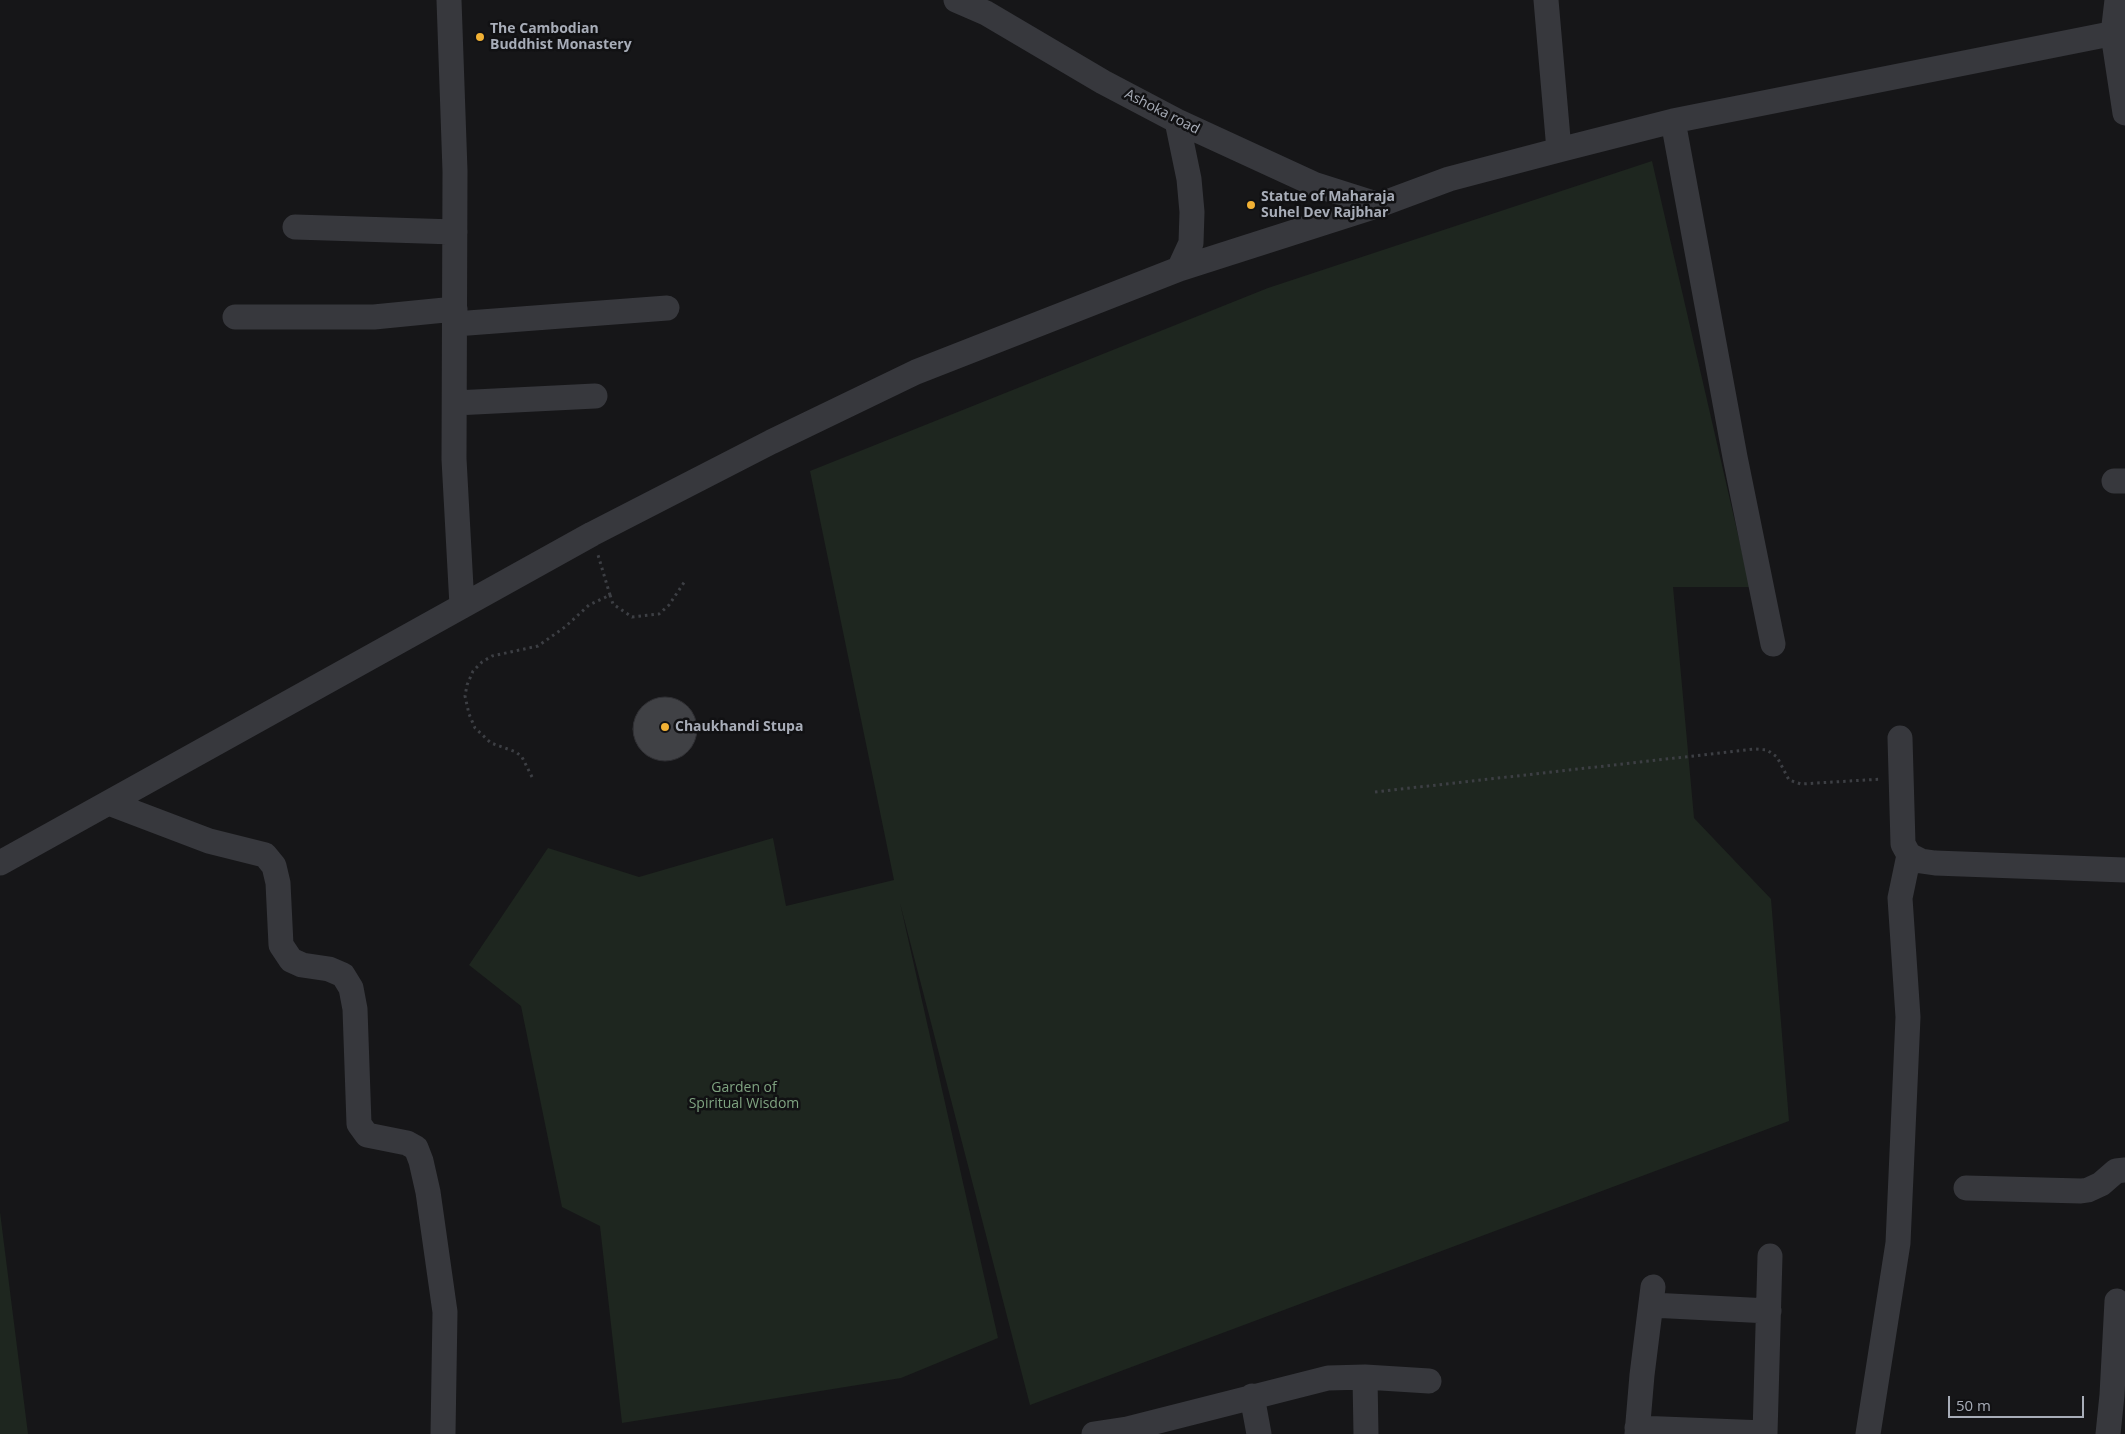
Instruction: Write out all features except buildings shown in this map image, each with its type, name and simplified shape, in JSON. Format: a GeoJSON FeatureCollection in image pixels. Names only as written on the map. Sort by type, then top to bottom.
{"type":"FeatureCollection","features":[{"type":"Feature","properties":{"kind":"street"},"geometry":{"type":"LineString","coordinates":[[449,0],[455,171],[454,403],[456,517],[462,606]]}},
{"type":"Feature","properties":{"kind":"street","name":"Ashoka road"},"geometry":{"type":"LineString","coordinates":[[956,0],[986,6],[1103,82],[1177,121],[1316,185],[1379,204]]}},
{"type":"Feature","properties":{"kind":"street"},"geometry":{"type":"LineString","coordinates":[[1546,0],[1559,150]]}},
{"type":"Feature","properties":{"kind":"street"},"geometry":{"type":"LineString","coordinates":[[2117,0],[2125,113]]}},
{"type":"Feature","properties":{"kind":"street"},"geometry":{"type":"LineString","coordinates":[[0,863],[592,534],[771,442],[916,372],[1179,269],[1379,204],[1449,179],[1673,122],[2119,32]]}},
{"type":"Feature","properties":{"kind":"street"},"geometry":{"type":"LineString","coordinates":[[1177,121],[1189,179],[1192,212],[1191,243],[1179,269]]}},
{"type":"Feature","properties":{"kind":"street"},"geometry":{"type":"LineString","coordinates":[[1673,122],[1735,457],[1773,644]]}},
{"type":"Feature","properties":{"kind":"street"},"geometry":{"type":"LineString","coordinates":[[295,227],[455,232]]}},
{"type":"Feature","properties":{"kind":"street"},"geometry":{"type":"LineString","coordinates":[[235,317],[455,316],[667,308]]}},
{"type":"Feature","properties":{"kind":"street"},"geometry":{"type":"LineString","coordinates":[[454,403],[595,396]]}},
{"type":"Feature","properties":{"kind":"street"},"geometry":{"type":"LineString","coordinates":[[1900,738],[1903,844],[1909,855],[1921,861],[1968,865],[2125,870]]}},
{"type":"Feature","properties":{"kind":"street"},"geometry":{"type":"LineString","coordinates":[[109,803],[209,840],[265,855],[274,866],[276,875],[281,945],[291,960],[302,965],[329,969],[343,975],[351,988],[355,1009],[359,1124],[367,1135],[407,1143],[416,1148],[428,1192],[445,1312],[443,1434]]}},
{"type":"Feature","properties":{"kind":"street"},"geometry":{"type":"LineString","coordinates":[[1868,1434],[1898,1243],[1908,1017],[1900,898],[1909,855]]}},
{"type":"Feature","properties":{"kind":"street"},"geometry":{"type":"LineString","coordinates":[[1966,1188],[2081,1192],[2101,1184],[2116,1171],[2125,1170]]}},
{"type":"Feature","properties":{"kind":"street"},"geometry":{"type":"LineString","coordinates":[[1769,1311],[1652,1296],[1637,1431],[1765,1434],[1769,1311],[1770,1256]]}},
{"type":"Feature","properties":{"kind":"street"},"geometry":{"type":"LineString","coordinates":[[2108,1434],[2117,1301]]}},
{"type":"Feature","properties":{"kind":"street"},"geometry":{"type":"LineString","coordinates":[[1365,1377],[1366,1434]]}},
{"type":"Feature","properties":{"kind":"street"},"geometry":{"type":"LineString","coordinates":[[1094,1434],[1144,1430],[1252,1396],[1328,1378],[1365,1377],[1429,1381]]}},
{"type":"Feature","properties":{"kind":"street"},"geometry":{"type":"LineString","coordinates":[[1252,1396],[1259,1434]]}},
{"type":"Feature","properties":{"kind":"path"},"geometry":{"type":"LineString","coordinates":[[592,534],[614,604],[632,617],[659,614],[669,605],[685,581]]}},
{"type":"Feature","properties":{"kind":"path"},"geometry":{"type":"LineString","coordinates":[[532,777],[522,757],[516,752],[491,743],[475,728],[469,714],[465,696],[473,670],[492,656],[538,646],[565,627],[589,605],[610,595]]}},
{"type":"Feature","properties":{"kind":"path"},"geometry":{"type":"LineString","coordinates":[[1375,792],[1755,749],[1767,750],[1777,756],[1789,780],[1800,784],[1901,777]]}},
{"type":"Feature","properties":{"kind":"green space","name":"Garden of Spiritual Wisdom"},"geometry":{"type":"Polygon","coordinates":[[[1652,161],[1750,587],[1673,587],[1694,818],[1771,899],[1789,1121],[1030,1405],[900,903],[998,1338],[901,1378],[622,1423],[600,1226],[562,1207],[521,1006],[469,965],[548,848],[639,877],[773,838],[786,906],[894,880],[810,471],[1268,288],[1652,161]]]}},
{"type":"Feature","properties":{"kind":"green space"},"geometry":{"type":"Polygon","coordinates":[[[0,1212],[3,1236],[28,1434],[0,1434],[0,1212]]]}},
{"type":"Feature","properties":{"kind":"place","name":"The Cambodian Buddhist Monastery"},"geometry":{"type":"Point","coordinates":[480,37]}},
{"type":"Feature","properties":{"kind":"place","name":"Statue of Maharaja Suhel Dev Rajbhar"},"geometry":{"type":"Point","coordinates":[1251,205]}},
{"type":"Feature","properties":{"kind":"place","name":"Chaukhandi Stupa"},"geometry":{"type":"Point","coordinates":[665,727]}}]}
